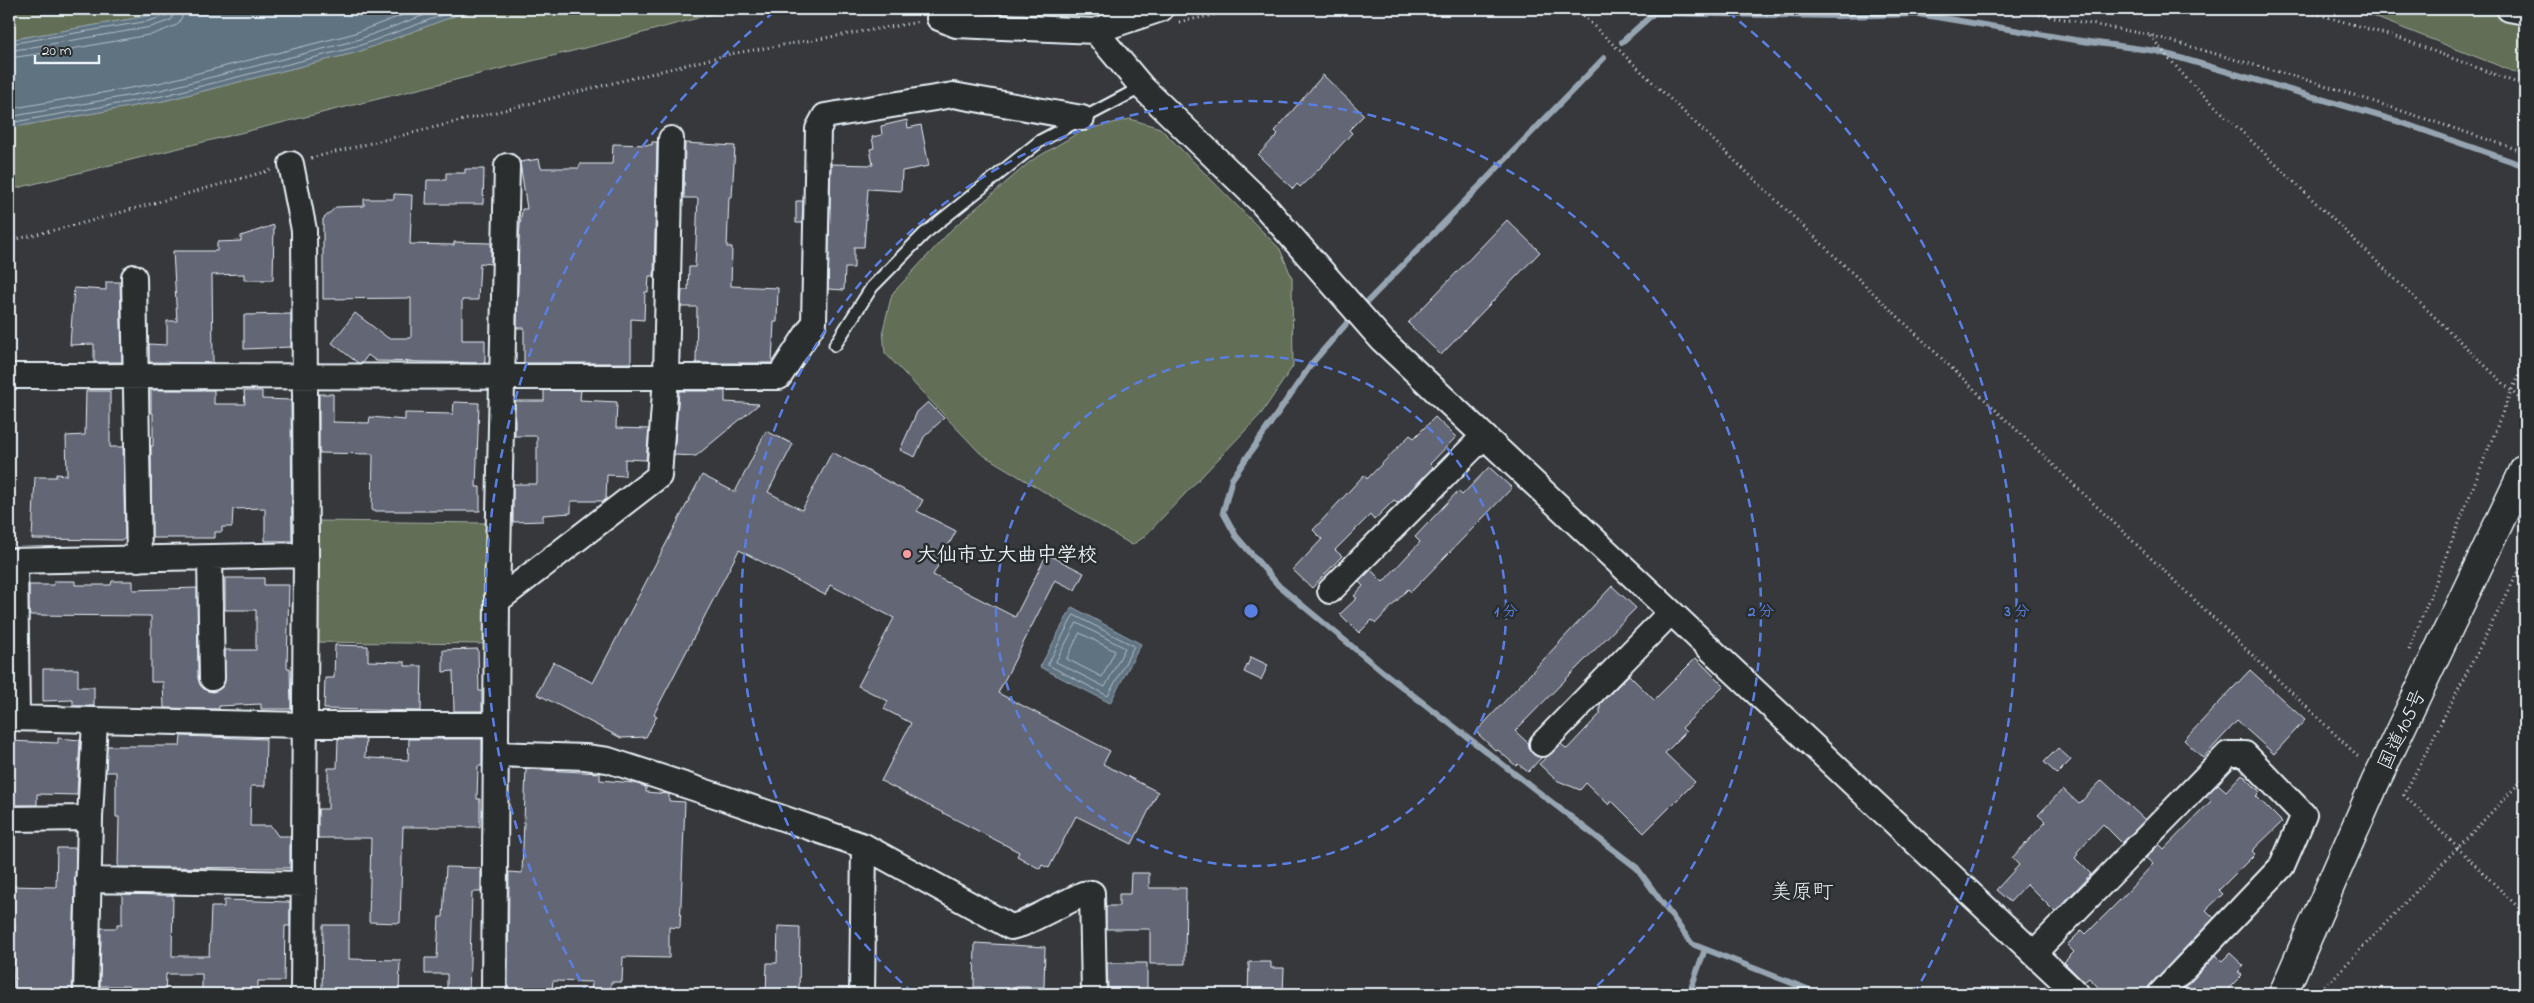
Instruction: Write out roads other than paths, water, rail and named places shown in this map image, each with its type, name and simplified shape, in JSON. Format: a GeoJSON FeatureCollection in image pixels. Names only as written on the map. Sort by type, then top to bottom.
{"type":"FeatureCollection","features":[{"type":"Feature","properties":{"kind":"highway","name":"国道105号"},"geometry":{"type":"LineString","coordinates":[[2283,994],[2375,783],[2525,468]]}},
{"type":"Feature","properties":{"kind":"street"},"geometry":{"type":"LineString","coordinates":[[939,18],[956,25],[1095,32],[1161,9]]}},
{"type":"Feature","properties":{"kind":"street"},"geometry":{"type":"LineString","coordinates":[[2509,9],[2525,12]]}},
{"type":"Feature","properties":{"kind":"street"},"geometry":{"type":"LineString","coordinates":[[1095,32],[1142,87],[1261,202],[1382,340],[2077,994]]}},
{"type":"Feature","properties":{"kind":"street"},"geometry":{"type":"LineString","coordinates":[[9,376],[779,377],[814,323],[818,129],[825,116],[953,96],[1082,118]]}},
{"type":"Feature","properties":{"kind":"street"},"geometry":{"type":"LineString","coordinates":[[498,601],[659,476],[666,377],[671,139]]}},
{"type":"Feature","properties":{"kind":"street"},"geometry":{"type":"LineString","coordinates":[[291,164],[304,230],[306,555],[303,994]]}},
{"type":"Feature","properties":{"kind":"street"},"geometry":{"type":"LineString","coordinates":[[494,994],[496,725],[507,166]]}},
{"type":"Feature","properties":{"kind":"street"},"geometry":{"type":"LineString","coordinates":[[134,277],[139,559]]}},
{"type":"Feature","properties":{"kind":"street"},"geometry":{"type":"LineString","coordinates":[[1330,591],[1484,436]]}},
{"type":"Feature","properties":{"kind":"street"},"geometry":{"type":"LineString","coordinates":[[306,555],[12,561],[13,718],[305,725],[496,725]]}},
{"type":"Feature","properties":{"kind":"street"},"geometry":{"type":"LineString","coordinates":[[210,558],[212,678]]}},
{"type":"Feature","properties":{"kind":"street"},"geometry":{"type":"LineString","coordinates":[[1542,744],[1671,612]]}},
{"type":"Feature","properties":{"kind":"street"},"geometry":{"type":"LineString","coordinates":[[86,994],[90,818],[95,721]]}},
{"type":"Feature","properties":{"kind":"street"},"geometry":{"type":"LineString","coordinates":[[496,754],[585,756],[608,760],[864,846],[1011,927],[1022,924],[1082,894],[1092,893],[1094,994]]}},
{"type":"Feature","properties":{"kind":"street"},"geometry":{"type":"LineString","coordinates":[[2034,953],[2228,754],[2245,754],[2304,815],[2282,866],[2160,994]]}},
{"type":"Feature","properties":{"kind":"street"},"geometry":{"type":"LineString","coordinates":[[9,819],[90,818]]}},
{"type":"Feature","properties":{"kind":"street"},"geometry":{"type":"LineString","coordinates":[[862,994],[864,846]]}},
{"type":"Feature","properties":{"kind":"street"},"geometry":{"type":"LineString","coordinates":[[88,880],[304,884]]}},
{"type":"Feature","properties":{"kind":"lane"},"geometry":{"type":"LineString","coordinates":[[835,345],[872,287],[924,234],[1040,140],[1142,87]]}},
{"type":"Feature","properties":{"kind":"water"},"geometry":{"type":"Polygon","coordinates":[[[172,9],[473,9],[358,52],[163,101],[9,128],[9,40],[148,16],[172,9]]]}},
{"type":"Feature","properties":{"kind":"water"},"geometry":{"type":"Polygon","coordinates":[[[1072,607],[1141,644],[1110,703],[1040,667],[1072,607]]]}},
{"type":"Feature","properties":{"kind":"waterway"},"geometry":{"type":"LineString","coordinates":[[1622,42],[1654,13],[1837,16],[1918,14],[2075,40],[2156,51],[2400,122],[2525,166]]}},
{"type":"Feature","properties":{"kind":"waterway"},"geometry":{"type":"LineString","coordinates":[[1368,301],[1604,58]]}},
{"type":"Feature","properties":{"kind":"waterway"},"geometry":{"type":"LineString","coordinates":[[1347,323],[1313,362],[1232,479],[1223,512],[1236,536],[1279,586],[1383,672],[1637,868],[1692,944],[1820,994]]}},
{"type":"Feature","properties":{"kind":"waterway"},"geometry":{"type":"LineString","coordinates":[[1689,994],[1705,949]]}},
{"type":"Feature","properties":{"kind":"place","name":"大仙市立大曲中学校"},"geometry":{"type":"Point","coordinates":[907,554]}},
{"type":"Feature","properties":{"kind":"district","name":"美原町"},"geometry":{"type":"Point","coordinates":[1802,891]}}]}
